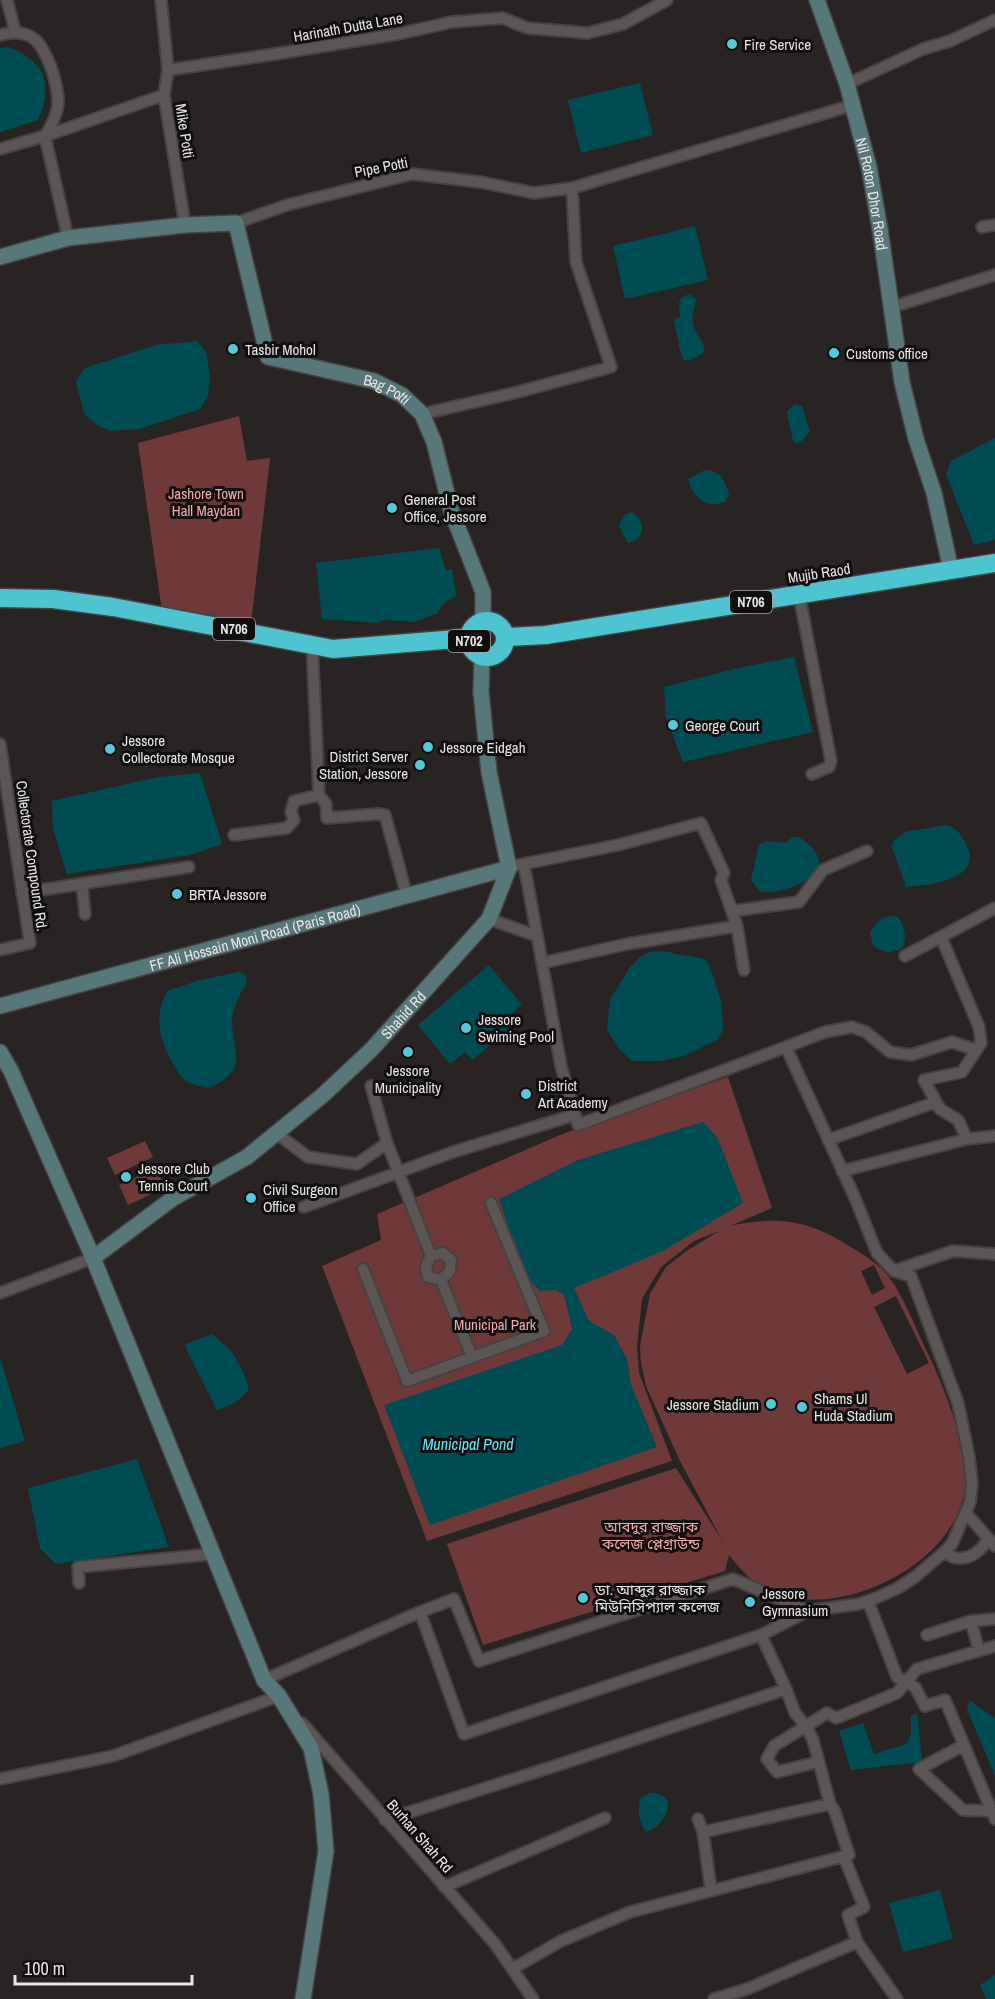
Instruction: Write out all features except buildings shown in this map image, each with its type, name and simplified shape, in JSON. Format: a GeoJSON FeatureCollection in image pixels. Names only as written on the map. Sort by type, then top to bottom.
{"type":"FeatureCollection","features":[{"type":"Feature","properties":{"kind":"highway","name":"Mujib Raod"},"geometry":{"type":"LineString","coordinates":[[506,637],[546,635],[995,562]]}},
{"type":"Feature","properties":{"kind":"highway","name":"N706"},"geometry":{"type":"LineString","coordinates":[[0,598],[53,598],[341,649],[469,638]]}},
{"type":"Feature","properties":{"kind":"highway","name":"N702"},"geometry":{"type":"LineString","coordinates":[[483,621],[495,623],[504,631],[506,637],[506,643],[499,654],[488,658],[472,650],[469,638],[473,627],[483,621]]}},
{"type":"Feature","properties":{"kind":"street"},"geometry":{"type":"LineString","coordinates":[[7,0],[15,31]]}},
{"type":"Feature","properties":{"kind":"street"},"geometry":{"type":"LineString","coordinates":[[161,0],[168,70],[164,95]]}},
{"type":"Feature","properties":{"kind":"street","name":"Harinath Dutta Lane"},"geometry":{"type":"LineString","coordinates":[[168,70],[287,53],[452,22],[493,18],[503,18],[527,28],[588,33],[623,24],[667,0]]}},
{"type":"Feature","properties":{"kind":"street","name":"Nil Roton Dhor Road"},"geometry":{"type":"LineString","coordinates":[[817,0],[847,84],[869,167],[902,382],[916,439],[934,493],[951,570]]}},
{"type":"Feature","properties":{"kind":"street"},"geometry":{"type":"LineString","coordinates":[[847,84],[923,49],[950,41],[995,20]]}},
{"type":"Feature","properties":{"kind":"street"},"geometry":{"type":"LineString","coordinates":[[0,35],[15,31],[39,42],[54,76],[58,93],[58,109],[45,136],[68,238]]}},
{"type":"Feature","properties":{"kind":"street","name":"Mike Potti"},"geometry":{"type":"LineString","coordinates":[[0,149],[164,95],[185,225]]}},
{"type":"Feature","properties":{"kind":"street"},"geometry":{"type":"LineString","coordinates":[[422,414],[514,393],[611,367],[576,262],[572,188],[853,105]]}},
{"type":"Feature","properties":{"kind":"street","name":"Pipe Potti"},"geometry":{"type":"LineString","coordinates":[[236,223],[287,205],[412,174],[480,182],[534,193],[572,188]]}},
{"type":"Feature","properties":{"kind":"street"},"geometry":{"type":"LineString","coordinates":[[0,257],[68,238],[185,225],[236,223]]}},
{"type":"Feature","properties":{"kind":"street","name":"Bag Potti"},"geometry":{"type":"LineString","coordinates":[[236,223],[268,357],[374,381],[402,395],[422,414],[434,442],[451,510],[483,592],[483,621]]}},
{"type":"Feature","properties":{"kind":"street"},"geometry":{"type":"LineString","coordinates":[[982,227],[995,225]]}},
{"type":"Feature","properties":{"kind":"street"},"geometry":{"type":"LineString","coordinates":[[892,307],[995,275]]}},
{"type":"Feature","properties":{"kind":"street"},"geometry":{"type":"LineString","coordinates":[[799,594],[831,761],[829,767],[812,774]]}},
{"type":"Feature","properties":{"kind":"street"},"geometry":{"type":"LineString","coordinates":[[312,644],[319,795],[326,804],[327,818],[385,815],[407,896]]}},
{"type":"Feature","properties":{"kind":"street"},"geometry":{"type":"LineString","coordinates":[[482,657],[482,692],[489,772],[537,936],[561,1066],[578,1125],[825,1032],[852,1027],[866,1032],[890,1052],[911,1055],[952,1042],[976,1050]]}},
{"type":"Feature","properties":{"kind":"street","name":"Collectorate Compound Rd."},"geometry":{"type":"LineString","coordinates":[[0,744],[30,943],[0,950]]}},
{"type":"Feature","properties":{"kind":"street"},"geometry":{"type":"LineString","coordinates":[[234,835],[287,828],[294,820],[291,812],[294,801],[319,795]]}},
{"type":"Feature","properties":{"kind":"street"},"geometry":{"type":"LineString","coordinates":[[516,866],[608,847],[701,823],[724,873],[721,879],[737,926],[744,970]]}},
{"type":"Feature","properties":{"kind":"street"},"geometry":{"type":"LineString","coordinates":[[732,911],[799,902],[824,870],[867,851]]}},
{"type":"Feature","properties":{"kind":"street","name":"FF Ali Hossain Moni Road (Paris Road)"},"geometry":{"type":"LineString","coordinates":[[0,1006],[516,866]]}},
{"type":"Feature","properties":{"kind":"street","name":"Shahid Rd"},"geometry":{"type":"LineString","coordinates":[[93,1258],[172,1199],[247,1157],[323,1095],[371,1050],[489,919],[516,866]]}},
{"type":"Feature","properties":{"kind":"street"},"geometry":{"type":"LineString","coordinates":[[22,893],[189,867]]}},
{"type":"Feature","properties":{"kind":"street"},"geometry":{"type":"LineString","coordinates":[[82,884],[85,914]]}},
{"type":"Feature","properties":{"kind":"street"},"geometry":{"type":"LineString","coordinates":[[905,956],[995,908]]}},
{"type":"Feature","properties":{"kind":"street"},"geometry":{"type":"LineString","coordinates":[[489,919],[537,936]]}},
{"type":"Feature","properties":{"kind":"street"},"geometry":{"type":"LineString","coordinates":[[542,963],[627,944],[737,926]]}},
{"type":"Feature","properties":{"kind":"street"},"geometry":{"type":"LineString","coordinates":[[941,937],[979,1027],[981,1043],[962,1072],[924,1080],[940,1109],[958,1120],[967,1139]]}},
{"type":"Feature","properties":{"kind":"street"},"geometry":{"type":"LineString","coordinates":[[420,1612],[464,1734],[761,1635],[808,1611],[859,1604],[898,1588],[922,1572],[952,1544],[970,1502],[972,1483],[958,1403],[911,1276],[894,1271],[877,1253],[786,1047]]}},
{"type":"Feature","properties":{"kind":"street"},"geometry":{"type":"LineString","coordinates":[[0,1052],[6,1077],[93,1258],[264,1680],[279,1696],[311,1748],[321,1794],[326,1851],[303,1999]]}},
{"type":"Feature","properties":{"kind":"street"},"geometry":{"type":"LineString","coordinates":[[371,1086],[387,1143],[431,1256]]}},
{"type":"Feature","properties":{"kind":"street"},"geometry":{"type":"LineString","coordinates":[[828,1140],[936,1102]]}},
{"type":"Feature","properties":{"kind":"street"},"geometry":{"type":"LineString","coordinates":[[304,1207],[453,1152],[574,1115]]}},
{"type":"Feature","properties":{"kind":"street"},"geometry":{"type":"LineString","coordinates":[[276,1133],[308,1157],[357,1164],[387,1143]]}},
{"type":"Feature","properties":{"kind":"street"},"geometry":{"type":"LineString","coordinates":[[842,1171],[967,1139],[995,1136]]}},
{"type":"Feature","properties":{"kind":"street"},"geometry":{"type":"LineString","coordinates":[[363,1269],[407,1381],[544,1331],[491,1203]]}},
{"type":"Feature","properties":{"kind":"street"},"geometry":{"type":"LineString","coordinates":[[894,1271],[953,1251],[995,1254]]}},
{"type":"Feature","properties":{"kind":"street"},"geometry":{"type":"LineString","coordinates":[[443,1252],[451,1260],[450,1271],[441,1280],[428,1277],[426,1266],[431,1256],[443,1252]]}},
{"type":"Feature","properties":{"kind":"street"},"geometry":{"type":"LineString","coordinates":[[0,1293],[93,1258]]}},
{"type":"Feature","properties":{"kind":"street"},"geometry":{"type":"LineString","coordinates":[[441,1280],[472,1357]]}},
{"type":"Feature","properties":{"kind":"street"},"geometry":{"type":"LineString","coordinates":[[944,1552],[958,1558],[983,1549],[992,1542],[966,1513]]}},
{"type":"Feature","properties":{"kind":"street"},"geometry":{"type":"LineString","coordinates":[[80,1583],[78,1568],[213,1554]]}},
{"type":"Feature","properties":{"kind":"street"},"geometry":{"type":"LineString","coordinates":[[264,1680],[454,1599],[479,1661],[734,1580],[808,1611]]}},
{"type":"Feature","properties":{"kind":"street"},"geometry":{"type":"LineString","coordinates":[[868,1600],[897,1677],[915,1687],[925,1706],[945,1700],[993,1815]]}},
{"type":"Feature","properties":{"kind":"street"},"geometry":{"type":"LineString","coordinates":[[927,1635],[971,1621],[995,1619]]}},
{"type":"Feature","properties":{"kind":"street"},"geometry":{"type":"LineString","coordinates":[[971,1621],[979,1651]]}},
{"type":"Feature","properties":{"kind":"street"},"geometry":{"type":"LineString","coordinates":[[512,1969],[561,1941],[630,1912],[849,1855],[835,1812],[830,1804],[806,1726],[795,1713],[761,1635]]}},
{"type":"Feature","properties":{"kind":"street"},"geometry":{"type":"LineString","coordinates":[[818,1762],[777,1772],[766,1759],[774,1746],[827,1713],[836,1718],[897,1693],[917,1670],[995,1647]]}},
{"type":"Feature","properties":{"kind":"street"},"geometry":{"type":"LineString","coordinates":[[385,1820],[558,1766],[786,1689]]}},
{"type":"Feature","properties":{"kind":"street"},"geometry":{"type":"LineString","coordinates":[[0,1779],[113,1755],[279,1696]]}},
{"type":"Feature","properties":{"kind":"street","name":"Burhan Shah Rd"},"geometry":{"type":"LineString","coordinates":[[279,1696],[495,1944],[533,1999]]}},
{"type":"Feature","properties":{"kind":"street"},"geometry":{"type":"LineString","coordinates":[[964,1745],[919,1769],[963,1810],[993,1815]]}},
{"type":"Feature","properties":{"kind":"street"},"geometry":{"type":"LineString","coordinates":[[704,1832],[830,1804]]}},
{"type":"Feature","properties":{"kind":"street"},"geometry":{"type":"LineString","coordinates":[[444,1887],[605,1818]]}},
{"type":"Feature","properties":{"kind":"street"},"geometry":{"type":"LineString","coordinates":[[698,1819],[704,1832],[711,1890]]}},
{"type":"Feature","properties":{"kind":"street"},"geometry":{"type":"LineString","coordinates":[[844,1857],[864,1907],[848,1915],[857,1942],[897,1999]]}},
{"type":"Feature","properties":{"kind":"street"},"geometry":{"type":"LineString","coordinates":[[714,1999],[747,1989],[857,1942]]}},
{"type":"Feature","properties":{"kind":"green space","name":"Jashore Town Hall Maydan"},"geometry":{"type":"Polygon","coordinates":[[[239,416],[247,461],[270,458],[251,624],[162,611],[138,443],[239,416]]]}},
{"type":"Feature","properties":{"kind":"green space"},"geometry":{"type":"Polygon","coordinates":[[[728,1077],[772,1208],[730,1226],[765,1221],[795,1223],[823,1232],[873,1261],[889,1277],[900,1294],[940,1382],[963,1450],[966,1479],[962,1502],[952,1524],[939,1543],[921,1560],[880,1585],[835,1598],[808,1600],[780,1596],[764,1590],[750,1579],[729,1555],[725,1571],[483,1645],[447,1544],[676,1468],[723,1542],[680,1461],[646,1386],[640,1346],[650,1294],[666,1267],[719,1231],[694,1241],[661,1267],[642,1299],[637,1346],[639,1373],[672,1461],[427,1541],[322,1266],[381,1240],[377,1214],[565,1133],[728,1077]],[[874,1265],[861,1271],[872,1295],[885,1288],[874,1265]],[[896,1296],[874,1307],[907,1374],[929,1363],[896,1296]]]}},
{"type":"Feature","properties":{"kind":"green space"},"geometry":{"type":"Polygon","coordinates":[[[145,1141],[153,1157],[115,1175],[107,1158],[145,1141]]]}},
{"type":"Feature","properties":{"kind":"green space"},"geometry":{"type":"Polygon","coordinates":[[[156,1168],[165,1188],[128,1205],[119,1185],[156,1168]]]}},
{"type":"Feature","properties":{"kind":"water"},"geometry":{"type":"Polygon","coordinates":[[[8,47],[31,59],[38,66],[43,75],[45,95],[38,120],[0,132],[0,48],[8,47]]]}},
{"type":"Feature","properties":{"kind":"water"},"geometry":{"type":"Polygon","coordinates":[[[640,83],[653,135],[581,153],[568,100],[640,83]]]}},
{"type":"Feature","properties":{"kind":"water"},"geometry":{"type":"Polygon","coordinates":[[[695,226],[708,280],[625,299],[613,246],[695,226]]]}},
{"type":"Feature","properties":{"kind":"water"},"geometry":{"type":"Polygon","coordinates":[[[689,294],[697,300],[692,321],[705,348],[702,354],[688,361],[684,360],[680,351],[674,320],[680,317],[681,298],[689,294]]]}},
{"type":"Feature","properties":{"kind":"water"},"geometry":{"type":"Polygon","coordinates":[[[197,341],[206,352],[210,375],[208,396],[200,409],[139,429],[111,431],[99,426],[84,414],[76,381],[85,368],[156,345],[197,341]]]}},
{"type":"Feature","properties":{"kind":"water"},"geometry":{"type":"Polygon","coordinates":[[[794,404],[802,406],[810,431],[802,441],[797,443],[793,441],[787,412],[794,404]]]}},
{"type":"Feature","properties":{"kind":"water"},"geometry":{"type":"Polygon","coordinates":[[[995,438],[995,540],[974,545],[946,474],[951,461],[995,438]]]}},
{"type":"Feature","properties":{"kind":"water"},"geometry":{"type":"Polygon","coordinates":[[[705,470],[715,472],[724,481],[729,495],[725,502],[706,503],[693,491],[688,479],[705,470]]]}},
{"type":"Feature","properties":{"kind":"water"},"geometry":{"type":"Polygon","coordinates":[[[632,512],[640,520],[642,529],[638,538],[628,543],[619,526],[624,515],[632,512]]]}},
{"type":"Feature","properties":{"kind":"water"},"geometry":{"type":"Polygon","coordinates":[[[439,548],[446,571],[452,569],[456,596],[443,605],[438,613],[414,622],[384,620],[377,623],[322,619],[316,563],[439,548]]]}},
{"type":"Feature","properties":{"kind":"water"},"geometry":{"type":"Polygon","coordinates":[[[794,657],[813,732],[683,762],[666,718],[664,687],[738,668],[794,657]]]}},
{"type":"Feature","properties":{"kind":"water"},"geometry":{"type":"Polygon","coordinates":[[[200,773],[222,844],[190,855],[67,874],[53,829],[52,801],[158,777],[200,773]]]}},
{"type":"Feature","properties":{"kind":"water"},"geometry":{"type":"Polygon","coordinates":[[[947,825],[956,830],[966,844],[970,856],[968,866],[951,879],[906,887],[892,847],[894,840],[905,832],[947,825]]]}},
{"type":"Feature","properties":{"kind":"water"},"geometry":{"type":"Polygon","coordinates":[[[793,837],[799,837],[815,851],[819,863],[817,870],[804,882],[795,886],[775,891],[760,891],[751,880],[759,844],[769,841],[785,843],[793,837]]]}},
{"type":"Feature","properties":{"kind":"water"},"geometry":{"type":"Polygon","coordinates":[[[889,916],[898,917],[904,929],[905,941],[901,949],[888,953],[873,946],[870,932],[880,920],[889,916]]]}},
{"type":"Feature","properties":{"kind":"water"},"geometry":{"type":"Polygon","coordinates":[[[662,951],[705,959],[711,969],[721,1002],[723,1030],[717,1040],[684,1056],[659,1061],[632,1061],[619,1049],[607,1030],[610,1000],[630,967],[639,958],[649,952],[662,951]]]}},
{"type":"Feature","properties":{"kind":"water"},"geometry":{"type":"Polygon","coordinates":[[[489,965],[522,1005],[506,1018],[512,1027],[472,1060],[465,1052],[450,1064],[418,1025],[489,965]]]}},
{"type":"Feature","properties":{"kind":"water"},"geometry":{"type":"Polygon","coordinates":[[[239,972],[246,975],[247,983],[232,1017],[236,1052],[234,1068],[230,1075],[209,1088],[188,1082],[172,1062],[161,1036],[160,1009],[167,991],[200,980],[239,972]]]}},
{"type":"Feature","properties":{"kind":"water","name":"Municipal Pond"},"geometry":{"type":"Polygon","coordinates":[[[703,1122],[717,1137],[743,1203],[663,1251],[574,1288],[589,1321],[614,1335],[627,1359],[631,1385],[657,1447],[430,1525],[384,1405],[562,1345],[572,1329],[564,1295],[556,1290],[540,1291],[525,1276],[499,1199],[578,1160],[703,1122]]]}},
{"type":"Feature","properties":{"kind":"water"},"geometry":{"type":"Polygon","coordinates":[[[212,1334],[232,1352],[249,1389],[235,1402],[217,1410],[184,1345],[212,1334]]]}},
{"type":"Feature","properties":{"kind":"water"},"geometry":{"type":"Polygon","coordinates":[[[0,1357],[25,1441],[0,1448],[0,1357]]]}},
{"type":"Feature","properties":{"kind":"water"},"geometry":{"type":"Polygon","coordinates":[[[137,1459],[169,1547],[56,1564],[40,1548],[28,1488],[137,1459]]]}},
{"type":"Feature","properties":{"kind":"water"},"geometry":{"type":"Polygon","coordinates":[[[970,1701],[995,1718],[995,1776],[967,1709],[970,1701]]]}},
{"type":"Feature","properties":{"kind":"water"},"geometry":{"type":"Polygon","coordinates":[[[917,1713],[922,1762],[851,1770],[839,1731],[863,1723],[874,1754],[907,1744],[911,1734],[911,1716],[917,1713]]]}},
{"type":"Feature","properties":{"kind":"water"},"geometry":{"type":"Polygon","coordinates":[[[650,1793],[663,1796],[668,1803],[668,1808],[659,1824],[646,1832],[640,1820],[639,1804],[640,1799],[650,1793]]]}},
{"type":"Feature","properties":{"kind":"water"},"geometry":{"type":"Polygon","coordinates":[[[940,1890],[953,1939],[903,1952],[889,1903],[940,1890]]]}},
{"type":"Feature","properties":{"kind":"water"},"geometry":{"type":"Polygon","coordinates":[[[995,1975],[995,1999],[986,1999],[980,1985],[995,1975]]]}},
{"type":"Feature","properties":{"kind":"place","name":"Fire Service"},"geometry":{"type":"Point","coordinates":[732,44]}},
{"type":"Feature","properties":{"kind":"place","name":"Tasbir Mohol"},"geometry":{"type":"Point","coordinates":[233,349]}},
{"type":"Feature","properties":{"kind":"place","name":"Customs office"},"geometry":{"type":"Point","coordinates":[834,353]}},
{"type":"Feature","properties":{"kind":"place","name":"General Post Office, Jessore"},"geometry":{"type":"Point","coordinates":[392,508]}},
{"type":"Feature","properties":{"kind":"place","name":"George Court"},"geometry":{"type":"Point","coordinates":[673,725]}},
{"type":"Feature","properties":{"kind":"place","name":"Jessore Eidgah"},"geometry":{"type":"Point","coordinates":[428,747]}},
{"type":"Feature","properties":{"kind":"place","name":"Jessore Collectorate Mosque"},"geometry":{"type":"Point","coordinates":[110,749]}},
{"type":"Feature","properties":{"kind":"place","name":"District Server Station, Jessore"},"geometry":{"type":"Point","coordinates":[420,765]}},
{"type":"Feature","properties":{"kind":"place","name":"BRTA Jessore"},"geometry":{"type":"Point","coordinates":[177,894]}},
{"type":"Feature","properties":{"kind":"place","name":"Jessore Swiming Pool"},"geometry":{"type":"Point","coordinates":[466,1028]}},
{"type":"Feature","properties":{"kind":"place","name":"Jessore Municipality"},"geometry":{"type":"Point","coordinates":[408,1052]}},
{"type":"Feature","properties":{"kind":"place","name":"District Art Academy"},"geometry":{"type":"Point","coordinates":[526,1094]}},
{"type":"Feature","properties":{"kind":"place","name":"Jessore Club Tennis Court"},"geometry":{"type":"Point","coordinates":[126,1177]}},
{"type":"Feature","properties":{"kind":"place","name":"Civil Surgeon Office"},"geometry":{"type":"Point","coordinates":[251,1198]}},
{"type":"Feature","properties":{"kind":"place","name":"Jessore Stadium"},"geometry":{"type":"Point","coordinates":[771,1404]}},
{"type":"Feature","properties":{"kind":"place","name":"Shams Ul Huda Stadium"},"geometry":{"type":"Point","coordinates":[802,1407]}},
{"type":"Feature","properties":{"kind":"place","name":"ডা. আব্দুর রাজ্জাক মিউনিসিপ্যাল কলেজ"},"geometry":{"type":"Point","coordinates":[583,1598]}},
{"type":"Feature","properties":{"kind":"place","name":"Jessore Gymnasium"},"geometry":{"type":"Point","coordinates":[750,1602]}},
{"type":"Feature","properties":{"kind":"park label","name":"Municipal Park"},"geometry":{"type":"Point","coordinates":[495,1324]}},
{"type":"Feature","properties":{"kind":"park label","name":"আবদুর রাজ্জাক কলেজ প্লেগ্রাউন্ড"},"geometry":{"type":"Point","coordinates":[651,1534]}}]}
